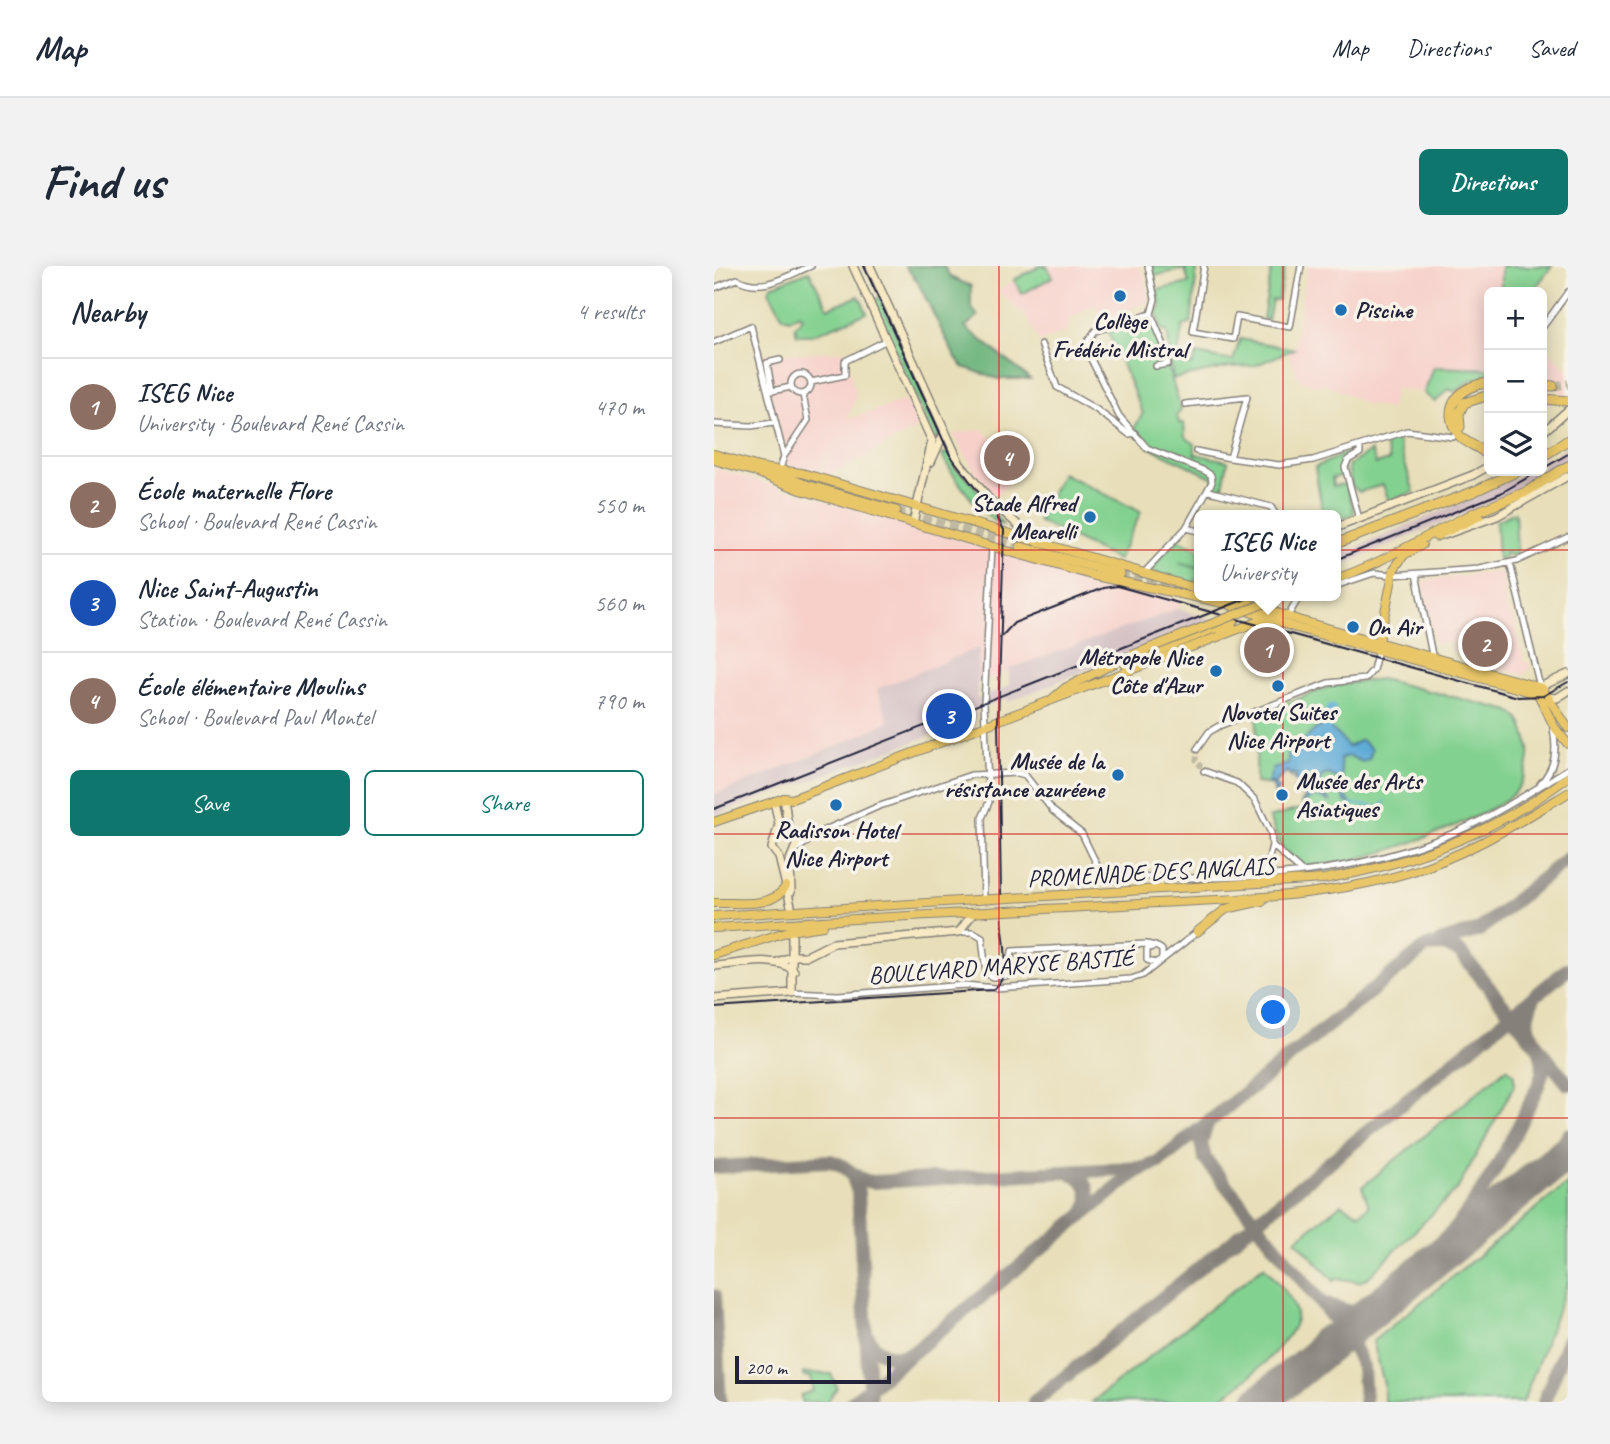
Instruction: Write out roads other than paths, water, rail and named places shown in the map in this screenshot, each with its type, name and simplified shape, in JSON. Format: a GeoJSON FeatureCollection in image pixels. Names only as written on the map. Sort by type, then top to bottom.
{"type":"FeatureCollection","features":[{"type":"Feature","properties":{"kind":"highway"},"geometry":{"type":"LineString","coordinates":[[1484,384],[1461,391],[1455,398],[1451,414],[1459,435],[1484,450]]}},
{"type":"Feature","properties":{"kind":"highway"},"geometry":{"type":"LineString","coordinates":[[1547,386],[1553,386]]}},
{"type":"Feature","properties":{"kind":"highway"},"geometry":{"type":"LineString","coordinates":[[1484,396],[1464,403],[1458,421],[1464,433],[1484,445]]}},
{"type":"Feature","properties":{"kind":"highway"},"geometry":{"type":"LineString","coordinates":[[1547,399],[1568,401]]}},
{"type":"Feature","properties":{"kind":"highway"},"geometry":{"type":"LineString","coordinates":[[1547,454],[1568,440]]}},
{"type":"Feature","properties":{"kind":"highway"},"geometry":{"type":"LineString","coordinates":[[1436,536],[1526,492],[1568,466]]}},
{"type":"Feature","properties":{"kind":"highway"},"geometry":{"type":"LineString","coordinates":[[762,468],[803,484],[895,512]]}},
{"type":"Feature","properties":{"kind":"highway"},"geometry":{"type":"LineString","coordinates":[[1341,542],[1475,491],[1507,476]]}},
{"type":"Feature","properties":{"kind":"highway"},"geometry":{"type":"LineString","coordinates":[[1472,514],[1526,492]]}},
{"type":"Feature","properties":{"kind":"highway"},"geometry":{"type":"LineString","coordinates":[[1021,547],[1120,574]]}},
{"type":"Feature","properties":{"kind":"main road"},"geometry":{"type":"LineString","coordinates":[[853,266],[932,441],[913,523]]}},
{"type":"Feature","properties":{"kind":"main road"},"geometry":{"type":"LineString","coordinates":[[870,266],[960,464],[989,499],[1038,542]]}},
{"type":"Feature","properties":{"kind":"main road"},"geometry":{"type":"LineString","coordinates":[[1547,429],[1568,410]]}},
{"type":"Feature","properties":{"kind":"main road"},"geometry":{"type":"LineString","coordinates":[[927,468],[944,433]]}},
{"type":"Feature","properties":{"kind":"main road"},"geometry":{"type":"LineString","coordinates":[[714,454],[918,506],[1194,588]]}},
{"type":"Feature","properties":{"kind":"main road"},"geometry":{"type":"LineString","coordinates":[[714,460],[913,523],[1095,576],[1194,595]]}},
{"type":"Feature","properties":{"kind":"main road"},"geometry":{"type":"LineString","coordinates":[[1341,526],[1484,466]]}},
{"type":"Feature","properties":{"kind":"main road"},"geometry":{"type":"LineString","coordinates":[[1378,646],[1392,575],[1404,555],[1436,536],[1454,533],[1497,516],[1568,476]]}},
{"type":"Feature","properties":{"kind":"main road"},"geometry":{"type":"LineString","coordinates":[[1341,577],[1379,563],[1438,529],[1472,514]]}},
{"type":"Feature","properties":{"kind":"main road"},"geometry":{"type":"LineString","coordinates":[[1140,584],[1143,574]]}},
{"type":"Feature","properties":{"kind":"main road"},"geometry":{"type":"LineString","coordinates":[[1125,664],[1213,629],[1233,624],[1236,615],[1228,601]]}},
{"type":"Feature","properties":{"kind":"main road"},"geometry":{"type":"LineString","coordinates":[[1230,601],[1293,626]]}},
{"type":"Feature","properties":{"kind":"main road"},"geometry":{"type":"LineString","coordinates":[[1231,601],[1288,616],[1378,646]]}},
{"type":"Feature","properties":{"kind":"main road"},"geometry":{"type":"LineString","coordinates":[[1050,701],[1065,688],[1132,655],[1270,601]]}},
{"type":"Feature","properties":{"kind":"main road"},"geometry":{"type":"LineString","coordinates":[[714,822],[784,798],[792,799],[1262,620],[1378,646],[1539,691],[1551,698],[1568,728]]}},
{"type":"Feature","properties":{"kind":"main road"},"geometry":{"type":"LineString","coordinates":[[1539,691],[1568,674]]}},
{"type":"Feature","properties":{"kind":"main road"},"geometry":{"type":"LineString","coordinates":[[1539,691],[1551,722],[1568,744]]}},
{"type":"Feature","properties":{"kind":"main road"},"geometry":{"type":"LineString","coordinates":[[1551,698],[1568,691]]}},
{"type":"Feature","properties":{"kind":"main road","name":"PROMENADE DES ANGLAIS"},"geometry":{"type":"LineString","coordinates":[[714,916],[983,895],[1019,899],[1324,879],[1406,861],[1476,833],[1568,777]]}},
{"type":"Feature","properties":{"kind":"main road"},"geometry":{"type":"LineString","coordinates":[[1197,932],[1234,905],[1362,885],[1420,869],[1481,843],[1543,808],[1568,790]]}},
{"type":"Feature","properties":{"kind":"main road"},"geometry":{"type":"LineString","coordinates":[[774,801],[779,818],[778,834],[772,845],[779,857],[791,906],[791,856],[797,849],[784,798]]}},
{"type":"Feature","properties":{"kind":"main road"},"geometry":{"type":"LineString","coordinates":[[778,834],[792,835]]}},
{"type":"Feature","properties":{"kind":"main road"},"geometry":{"type":"LineString","coordinates":[[779,857],[791,856]]}},
{"type":"Feature","properties":{"kind":"main road"},"geometry":{"type":"LineString","coordinates":[[714,902],[766,901],[778,897],[786,886]]}},
{"type":"Feature","properties":{"kind":"main road"},"geometry":{"type":"LineString","coordinates":[[714,928],[1310,893]]}},
{"type":"Feature","properties":{"kind":"main road"},"geometry":{"type":"LineString","coordinates":[[714,966],[775,963],[794,956],[807,956],[839,943],[870,938],[960,932],[973,913],[984,905],[1019,899]]}},
{"type":"Feature","properties":{"kind":"main road"},"geometry":{"type":"LineString","coordinates":[[714,955],[789,931],[860,919]]}},
{"type":"Feature","properties":{"kind":"main road"},"geometry":{"type":"LineString","coordinates":[[714,999],[792,993],[792,936]]}},
{"type":"Feature","properties":{"kind":"main road"},"geometry":{"type":"LineString","coordinates":[[775,963],[791,969]]}},
{"type":"Feature","properties":{"kind":"street"},"geometry":{"type":"LineString","coordinates":[[714,288],[737,279],[761,286],[811,266]]}},
{"type":"Feature","properties":{"kind":"street"},"geometry":{"type":"LineString","coordinates":[[1148,266],[1155,299],[1151,314],[1166,350],[1168,364],[1156,366]]}},
{"type":"Feature","properties":{"kind":"street"},"geometry":{"type":"LineString","coordinates":[[1205,266],[1193,332],[1233,339],[1237,317],[1290,327],[1301,266]]}},
{"type":"Feature","properties":{"kind":"street"},"geometry":{"type":"LineString","coordinates":[[1547,321],[1568,292]]}},
{"type":"Feature","properties":{"kind":"street"},"geometry":{"type":"LineString","coordinates":[[1151,314],[1095,331],[1086,344],[1096,373],[1119,416],[1147,449],[1211,475],[1209,491],[1197,510]]}},
{"type":"Feature","properties":{"kind":"street"},"geometry":{"type":"LineString","coordinates":[[714,342],[751,326],[784,456]]}},
{"type":"Feature","properties":{"kind":"street"},"geometry":{"type":"LineString","coordinates":[[811,382],[845,374],[845,361],[887,340]]}},
{"type":"Feature","properties":{"kind":"street"},"geometry":{"type":"LineString","coordinates":[[1041,344],[1057,387],[1097,410],[1129,434],[1135,433]]}},
{"type":"Feature","properties":{"kind":"street"},"geometry":{"type":"LineString","coordinates":[[780,360],[767,363],[772,391],[791,387]]}},
{"type":"Feature","properties":{"kind":"street"},"geometry":{"type":"LineString","coordinates":[[799,374],[808,376],[811,382],[809,391],[803,394],[797,394],[791,387],[793,378],[799,374]]}},
{"type":"Feature","properties":{"kind":"street"},"geometry":{"type":"LineString","coordinates":[[780,469],[784,456],[808,420],[803,394]]}},
{"type":"Feature","properties":{"kind":"street"},"geometry":{"type":"LineString","coordinates":[[1185,404],[1247,397],[1230,458]]}},
{"type":"Feature","properties":{"kind":"street"},"geometry":{"type":"LineString","coordinates":[[714,424],[751,426],[774,423]]}},
{"type":"Feature","properties":{"kind":"street"},"geometry":{"type":"LineString","coordinates":[[1196,451],[1279,465],[1312,460],[1408,431],[1453,437]]}},
{"type":"Feature","properties":{"kind":"street"},"geometry":{"type":"LineString","coordinates":[[1359,519],[1345,463],[1359,455],[1360,446]]}},
{"type":"Feature","properties":{"kind":"street"},"geometry":{"type":"LineString","coordinates":[[1209,491],[1270,507],[1272,510]]}},
{"type":"Feature","properties":{"kind":"street"},"geometry":{"type":"LineString","coordinates":[[1143,574],[1186,528],[1194,515]]}},
{"type":"Feature","properties":{"kind":"street"},"geometry":{"type":"LineString","coordinates":[[1186,528],[1194,530]]}},
{"type":"Feature","properties":{"kind":"street"},"geometry":{"type":"LineString","coordinates":[[1341,584],[1374,573],[1392,575],[1480,569],[1510,563],[1568,537]]}},
{"type":"Feature","properties":{"kind":"street"},"geometry":{"type":"LineString","coordinates":[[983,895],[982,818],[989,802],[985,724],[992,547]]}},
{"type":"Feature","properties":{"kind":"street"},"geometry":{"type":"LineString","coordinates":[[1510,563],[1539,691]]}},
{"type":"Feature","properties":{"kind":"street"},"geometry":{"type":"LineString","coordinates":[[1416,573],[1434,661]]}},
{"type":"Feature","properties":{"kind":"street"},"geometry":{"type":"LineString","coordinates":[[1288,616],[1297,601]]}},
{"type":"Feature","properties":{"kind":"street"},"geometry":{"type":"LineString","coordinates":[[1197,749],[1209,732],[1219,726],[1328,683],[1365,679],[1373,670],[1378,646]]}},
{"type":"Feature","properties":{"kind":"street"},"geometry":{"type":"LineString","coordinates":[[1536,787],[1554,764],[1556,743],[1551,722]]}},
{"type":"Feature","properties":{"kind":"street"},"geometry":{"type":"LineString","coordinates":[[797,849],[825,830],[971,775],[1018,773],[1025,775],[1054,811],[1082,834],[1099,869],[1110,878],[1302,872],[1343,867],[1418,847],[1475,823],[1568,769]]}},
{"type":"Feature","properties":{"kind":"street"},"geometry":{"type":"LineString","coordinates":[[1204,771],[1218,778],[1231,780],[1255,800],[1266,820],[1272,845],[1265,875]]}},
{"type":"Feature","properties":{"kind":"street"},"geometry":{"type":"LineString","coordinates":[[792,835],[825,830]]}},
{"type":"Feature","properties":{"kind":"street"},"geometry":{"type":"LineString","coordinates":[[1272,845],[1302,872]]}},
{"type":"Feature","properties":{"kind":"street"},"geometry":{"type":"LineString","coordinates":[[1142,891],[1152,887],[1186,884],[1203,877]]}},
{"type":"Feature","properties":{"kind":"street"},"geometry":{"type":"LineString","coordinates":[[960,932],[975,933],[982,937],[987,974],[994,978],[1009,976],[1009,954],[1017,950],[1136,943],[1174,948]]}},
{"type":"Feature","properties":{"kind":"street","name":"BOULEVARD MARYSE BASTIÉ"},"geometry":{"type":"LineString","coordinates":[[792,993],[838,995],[965,985],[996,988],[1131,979],[1143,975],[1197,932]]}},
{"type":"Feature","properties":{"kind":"street"},"geometry":{"type":"LineString","coordinates":[[1156,946],[1163,953],[1160,961],[1152,963],[1146,958],[1147,949],[1156,946]]}},
{"type":"Feature","properties":{"kind":"water"},"geometry":{"type":"Polygon","coordinates":[[[1327,727],[1348,747],[1361,740],[1372,749],[1369,759],[1362,762],[1350,756],[1340,758],[1344,793],[1351,804],[1345,802],[1339,779],[1328,774],[1321,777],[1318,788],[1331,802],[1316,796],[1303,803],[1312,784],[1308,784],[1307,792],[1300,795],[1294,789],[1300,784],[1294,779],[1297,775],[1293,773],[1291,777],[1287,771],[1274,784],[1280,789],[1275,794],[1272,783],[1268,783],[1273,769],[1288,764],[1288,744],[1295,744],[1296,740],[1303,741],[1317,728],[1327,727]]]}},
{"type":"Feature","properties":{"kind":"waterway"},"geometry":{"type":"LineString","coordinates":[[1326,727],[1331,709]]}},
{"type":"Feature","properties":{"kind":"waterway"},"geometry":{"type":"LineString","coordinates":[[1351,804],[1381,807],[1385,801]]}},
{"type":"Feature","properties":{"kind":"tunnel"},"geometry":{"type":"LineString","coordinates":[[1553,386],[1568,384]]}},
{"type":"Feature","properties":{"kind":"tunnel"},"geometry":{"type":"LineString","coordinates":[[896,511],[1021,547]]}},
{"type":"Feature","properties":{"kind":"tunnel"},"geometry":{"type":"LineString","coordinates":[[1120,574],[1194,590]]}},
{"type":"Feature","properties":{"kind":"tunnel"},"geometry":{"type":"LineString","coordinates":[[1197,749],[1196,760],[1204,771]]}},
{"type":"Feature","properties":{"kind":"tram line"},"geometry":{"type":"LineString","coordinates":[[864,266],[950,455],[996,515],[1004,530],[998,720],[1001,894]]}},
{"type":"Feature","properties":{"kind":"tram line"},"geometry":{"type":"LineString","coordinates":[[1000,638],[1014,623],[1103,588],[1117,586],[1518,697],[1543,696],[1568,682]]}},
{"type":"Feature","properties":{"kind":"tram line"},"geometry":{"type":"LineString","coordinates":[[714,1008],[992,990],[999,984],[1005,968],[1002,919]]}},
{"type":"Feature","properties":{"kind":"railway"},"geometry":{"type":"LineString","coordinates":[[1341,558],[1501,493],[1568,454]]}},
{"type":"Feature","properties":{"kind":"railway"},"geometry":{"type":"LineString","coordinates":[[714,809],[1240,601]]}},
{"type":"Feature","properties":{"kind":"place","name":"Collège Frédéric Mistral"},"geometry":{"type":"Point","coordinates":[1120,296]}},
{"type":"Feature","properties":{"kind":"place","name":"Piscine"},"geometry":{"type":"Point","coordinates":[1341,310]}},
{"type":"Feature","properties":{"kind":"place","name":"École élémentaire Moulins"},"geometry":{"type":"Point","coordinates":[1007,458]}},
{"type":"Feature","properties":{"kind":"place","name":"Stade Alfred Mearelli"},"geometry":{"type":"Point","coordinates":[1090,517]}},
{"type":"Feature","properties":{"kind":"place","name":"On Air"},"geometry":{"type":"Point","coordinates":[1353,627]}},
{"type":"Feature","properties":{"kind":"place","name":"École maternelle Flore"},"geometry":{"type":"Point","coordinates":[1485,644]}},
{"type":"Feature","properties":{"kind":"place","name":"ISEG Nice"},"geometry":{"type":"Point","coordinates":[1267,650]}},
{"type":"Feature","properties":{"kind":"place","name":"Métropole Nice Côte d'Azur"},"geometry":{"type":"Point","coordinates":[1216,671]}},
{"type":"Feature","properties":{"kind":"place","name":"Novotel Suites Nice Airport"},"geometry":{"type":"Point","coordinates":[1278,686]}},
{"type":"Feature","properties":{"kind":"place","name":"Nice Saint-Augustin"},"geometry":{"type":"Point","coordinates":[949,716]}},
{"type":"Feature","properties":{"kind":"place","name":"Musée de la résistance azuréene"},"geometry":{"type":"Point","coordinates":[1118,775]}},
{"type":"Feature","properties":{"kind":"place","name":"Musée des Arts Asiatiques"},"geometry":{"type":"Point","coordinates":[1282,795]}},
{"type":"Feature","properties":{"kind":"place","name":"Radisson Hotel Nice Airport"},"geometry":{"type":"Point","coordinates":[836,805]}}]}
